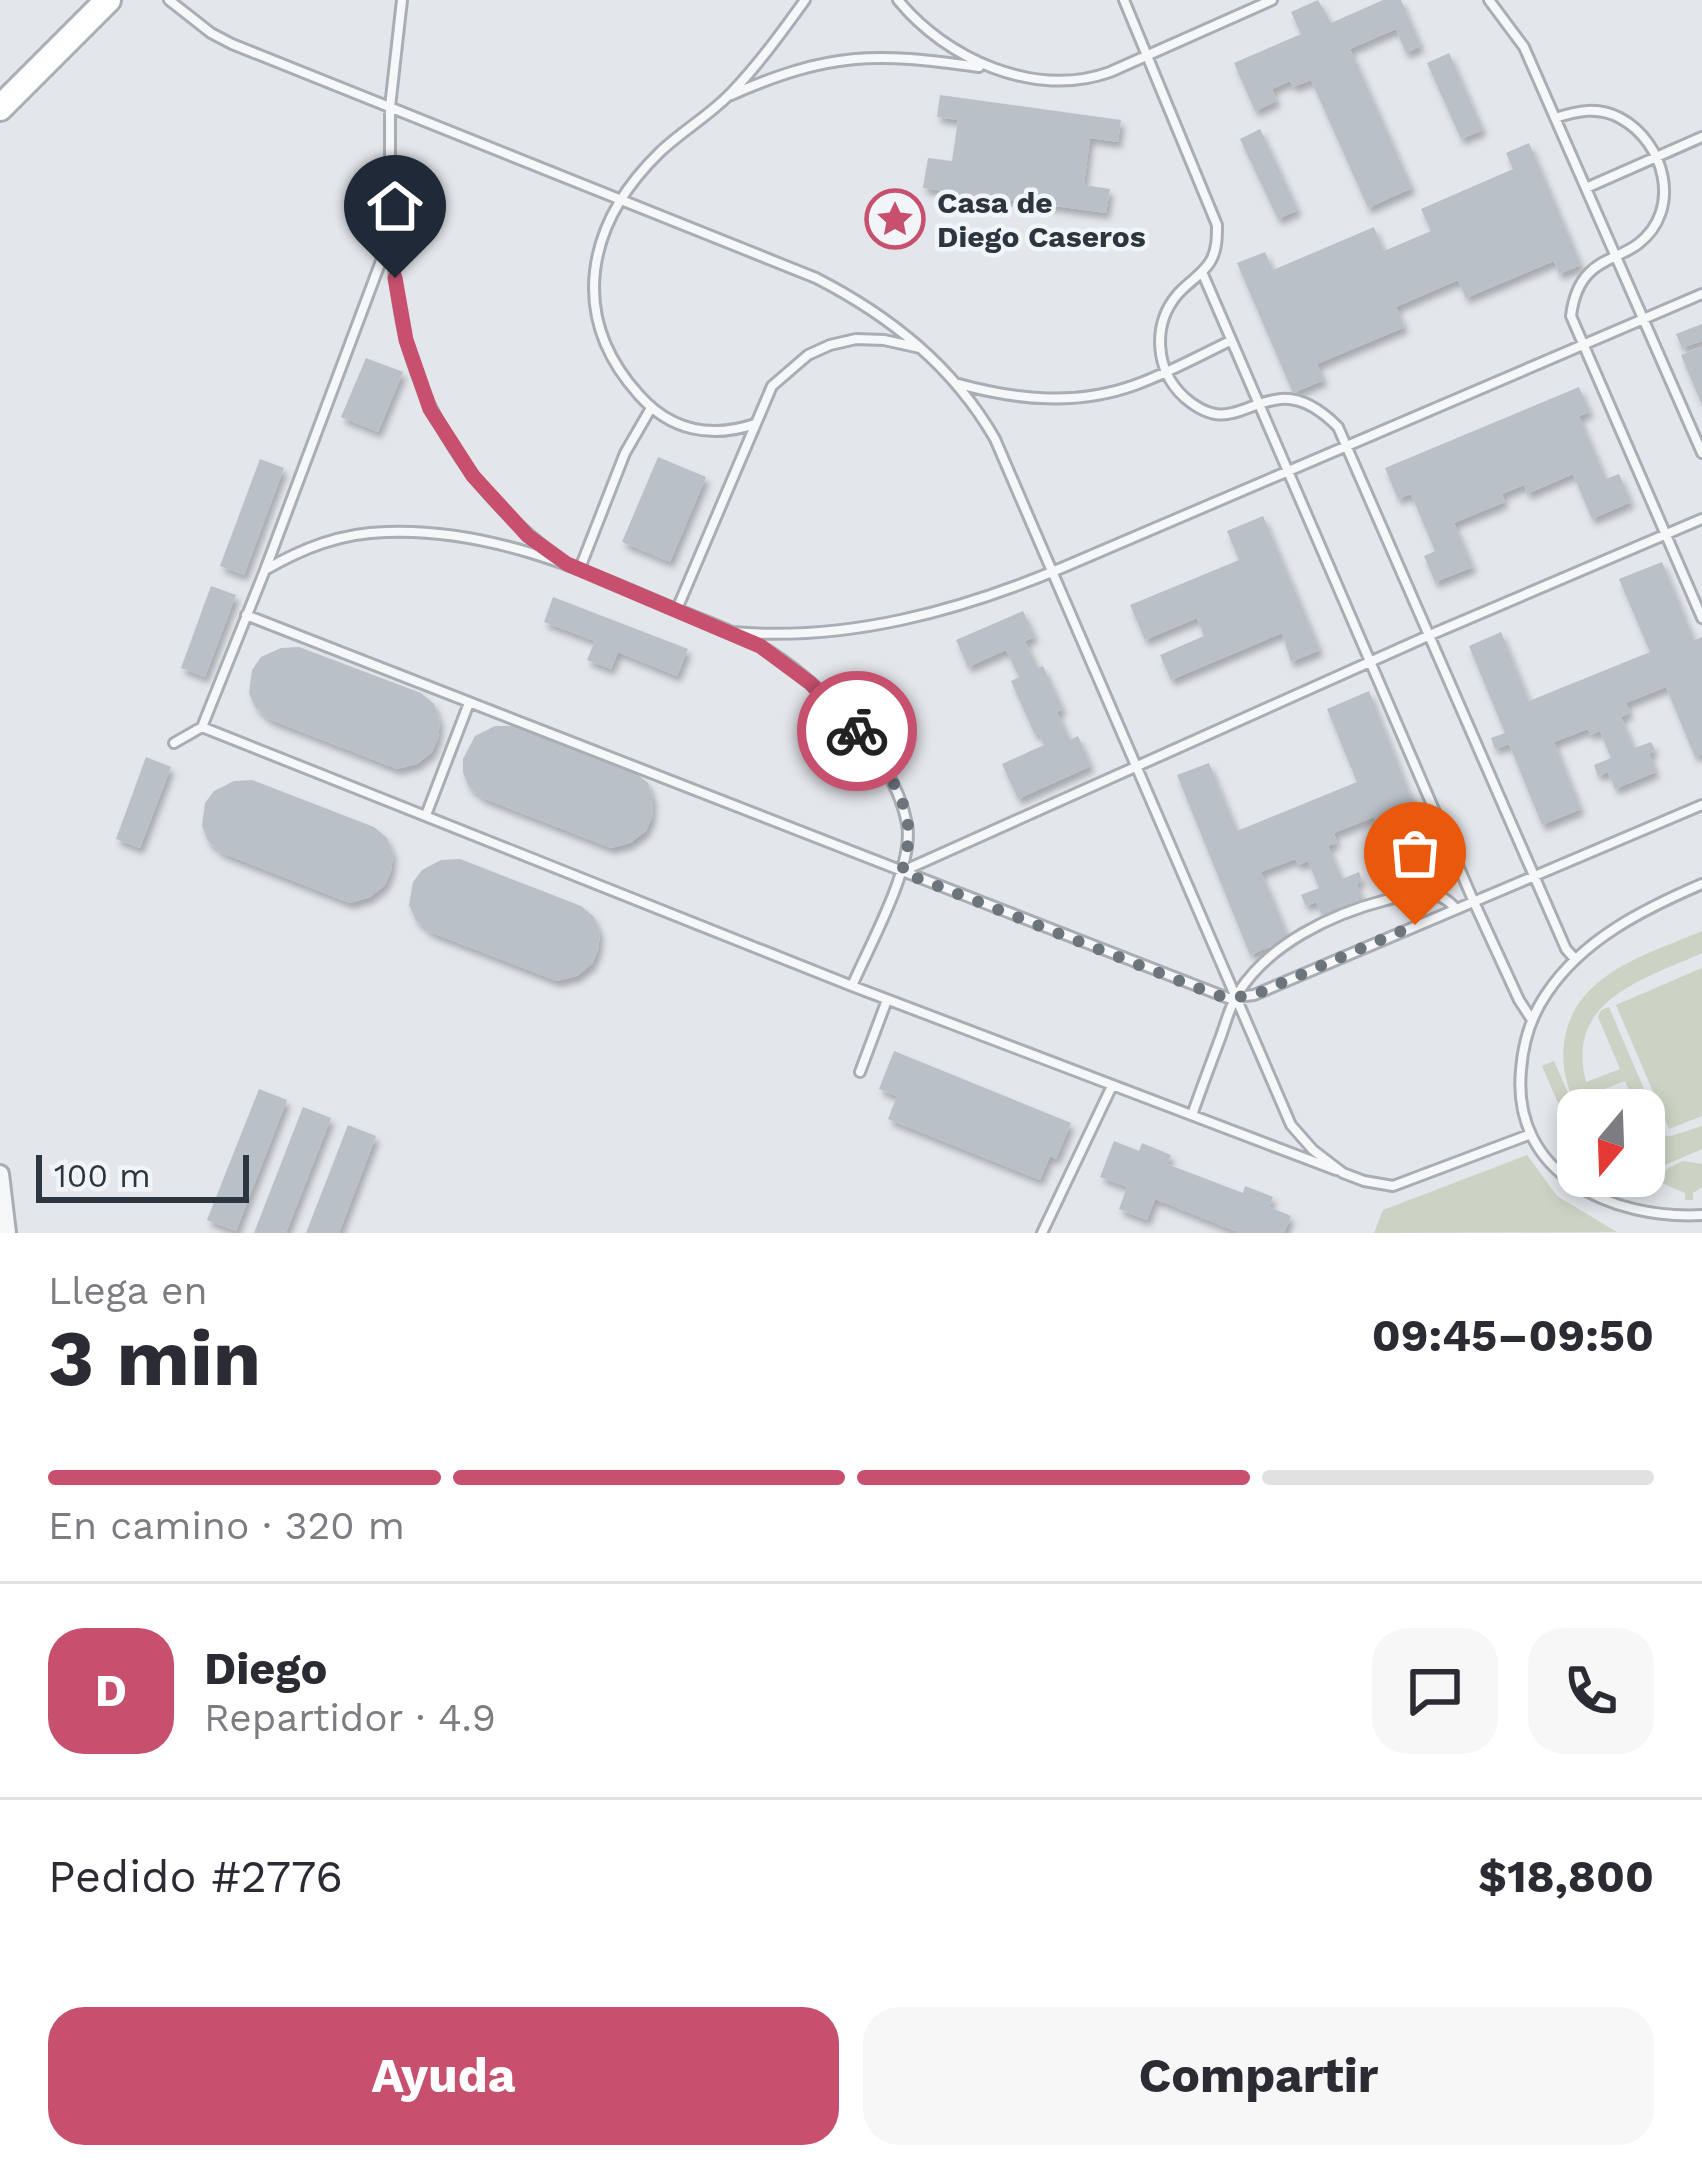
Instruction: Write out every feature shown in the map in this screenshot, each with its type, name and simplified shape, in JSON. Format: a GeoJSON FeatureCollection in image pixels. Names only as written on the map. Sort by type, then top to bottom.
{"type":"FeatureCollection","features":[{"type":"Feature","properties":{"kind":"street"},"geometry":{"type":"LineString","coordinates":[[0,108],[108,0]]}},
{"type":"Feature","properties":{"kind":"street"},"geometry":{"type":"LineString","coordinates":[[0,1174],[7,1233]]}},
{"type":"Feature","properties":{"kind":"lane"},"geometry":{"type":"LineString","coordinates":[[169,0],[232,44],[816,278],[866,306],[957,383],[995,439],[1291,1125],[1342,1173]]}},
{"type":"Feature","properties":{"kind":"lane"},"geometry":{"type":"LineString","coordinates":[[402,0],[390,106],[390,237],[401,319],[416,375],[451,444],[492,500],[528,536],[567,564]]}},
{"type":"Feature","properties":{"kind":"lane"},"geometry":{"type":"LineString","coordinates":[[754,424],[716,433],[702,431],[675,424],[651,408],[619,370],[592,299],[598,252],[621,201],[658,154],[728,97],[805,0]]}},
{"type":"Feature","properties":{"kind":"lane"},"geometry":{"type":"LineString","coordinates":[[898,0],[912,18],[952,49],[999,69]]}},
{"type":"Feature","properties":{"kind":"lane"},"geometry":{"type":"LineString","coordinates":[[1124,0],[1217,225],[1214,255],[1168,306],[1161,324],[1165,372],[1180,393],[1218,415],[1273,400],[1295,400],[1318,410],[1338,427],[1567,950],[1575,959]]}},
{"type":"Feature","properties":{"kind":"lane"},"geometry":{"type":"LineString","coordinates":[[728,97],[776,76],[840,58],[894,56],[1030,77],[1092,78],[1272,0]]}},
{"type":"Feature","properties":{"kind":"lane"},"geometry":{"type":"LineString","coordinates":[[1490,0],[1524,46],[1702,453]]}},
{"type":"Feature","properties":{"kind":"lane"},"geometry":{"type":"LineString","coordinates":[[1555,118],[1579,111],[1608,113],[1650,143],[1663,175],[1665,193],[1658,220],[1636,245],[1587,274],[1577,289],[1571,316],[1702,618]]}},
{"type":"Feature","properties":{"kind":"lane"},"geometry":{"type":"LineString","coordinates":[[1586,188],[1702,137]]}},
{"type":"Feature","properties":{"kind":"lane"},"geometry":{"type":"LineString","coordinates":[[174,743],[202,727],[390,237]]}},
{"type":"Feature","properties":{"kind":"lane"},"geometry":{"type":"LineString","coordinates":[[1202,272],[1473,900],[1532,1020]]}},
{"type":"Feature","properties":{"kind":"lane"},"geometry":{"type":"LineString","coordinates":[[732,632],[845,630],[981,599],[1702,294]]}},
{"type":"Feature","properties":{"kind":"lane"},"geometry":{"type":"LineString","coordinates":[[677,609],[772,386],[808,356],[830,345],[884,340],[922,349]]}},
{"type":"Feature","properties":{"kind":"lane"},"geometry":{"type":"LineString","coordinates":[[957,383],[1004,396],[1060,399],[1102,394],[1135,385],[1230,341]]}},
{"type":"Feature","properties":{"kind":"lane"},"geometry":{"type":"LineString","coordinates":[[580,568],[625,453],[651,408]]}},
{"type":"Feature","properties":{"kind":"lane"},"geometry":{"type":"LineString","coordinates":[[902,872],[1430,635],[1702,519]]}},
{"type":"Feature","properties":{"kind":"lane"},"geometry":{"type":"LineString","coordinates":[[265,570],[329,540],[386,532],[426,533],[525,551],[580,568],[760,646],[810,683],[852,724],[877,756],[902,803],[909,841],[902,872],[852,986]]}},
{"type":"Feature","properties":{"kind":"lane"},"geometry":{"type":"LineString","coordinates":[[246,615],[1213,994],[1235,997],[1254,995],[1702,805]]}},
{"type":"Feature","properties":{"kind":"lane"},"geometry":{"type":"LineString","coordinates":[[426,815],[470,703]]}},
{"type":"Feature","properties":{"kind":"lane"},"geometry":{"type":"LineString","coordinates":[[202,727],[887,1000],[1364,1181],[1393,1186],[1532,1134]]}},
{"type":"Feature","properties":{"kind":"lane"},"geometry":{"type":"LineString","coordinates":[[1702,884],[1633,917],[1575,959],[1544,996],[1532,1020],[1522,1051],[1520,1084],[1532,1134],[1554,1168],[1578,1188],[1649,1214],[1702,1214]]}},
{"type":"Feature","properties":{"kind":"lane"},"geometry":{"type":"LineString","coordinates":[[1192,1115],[1235,997],[1252,973],[1279,950],[1361,907],[1426,892],[1444,897],[1455,908]]}},
{"type":"Feature","properties":{"kind":"lane"},"geometry":{"type":"LineString","coordinates":[[860,1072],[887,1000]]}},
{"type":"Feature","properties":{"kind":"lane"},"geometry":{"type":"LineString","coordinates":[[1042,1233],[1112,1086]]}},
{"type":"Feature","properties":{"kind":"green space"},"geometry":{"type":"Polygon","coordinates":[[[1702,931],[1702,953],[1614,996],[1587,1031],[1586,1082],[1620,1069],[1598,1017],[1609,1007],[1644,1089],[1629,1089],[1625,1081],[1605,1089],[1570,1089],[1563,1056],[1572,1015],[1600,981],[1702,931]]]}},
{"type":"Feature","properties":{"kind":"green space"},"geometry":{"type":"Polygon","coordinates":[[[1702,968],[1702,1116],[1669,1129],[1665,1089],[1652,1089],[1616,1005],[1702,968]]]}},
{"type":"Feature","properties":{"kind":"green space"},"geometry":{"type":"Polygon","coordinates":[[[1554,1061],[1566,1089],[1557,1089],[1557,1101],[1542,1066],[1554,1061]]]}},
{"type":"Feature","properties":{"kind":"green space"},"geometry":{"type":"Polygon","coordinates":[[[1702,1126],[1702,1149],[1665,1165],[1665,1136],[1702,1126]]]}},
{"type":"Feature","properties":{"kind":"green space"},"geometry":{"type":"Polygon","coordinates":[[[1527,1155],[1557,1197],[1617,1232],[1374,1233],[1383,1210],[1527,1155]]]}},
{"type":"Feature","properties":{"kind":"green space"},"geometry":{"type":"Polygon","coordinates":[[[1683,1161],[1702,1164],[1702,1187],[1693,1193],[1693,1200],[1685,1200],[1685,1193],[1665,1184],[1668,1168],[1683,1161]]]}},
{"type":"Feature","properties":{"kind":"building"},"geometry":{"type":"Polygon","coordinates":[[[1318,0],[1331,23],[1383,0],[1401,0],[1421,46],[1406,53],[1396,29],[1350,49],[1412,188],[1368,208],[1311,80],[1293,87],[1290,81],[1272,89],[1277,101],[1255,111],[1234,63],[1301,34],[1291,12],[1318,0]]]}},
{"type":"Feature","properties":{"kind":"building"},"geometry":{"type":"Polygon","coordinates":[[[1449,53],[1483,130],[1461,139],[1427,63],[1449,53]]]}},
{"type":"Feature","properties":{"kind":"building"},"geometry":{"type":"Polygon","coordinates":[[[940,95],[1121,120],[1118,142],[1090,138],[1084,185],[1110,189],[1106,213],[923,188],[928,158],[952,161],[958,120],[937,117],[940,95]]]}},
{"type":"Feature","properties":{"kind":"building"},"geometry":{"type":"Polygon","coordinates":[[[1260,129],[1298,210],[1278,219],[1240,139],[1260,129]]]}},
{"type":"Feature","properties":{"kind":"building"},"geometry":{"type":"Polygon","coordinates":[[[1529,143],[1581,265],[1559,274],[1554,261],[1466,298],[1458,280],[1396,307],[1405,327],[1317,364],[1324,380],[1293,393],[1237,263],[1265,252],[1273,270],[1374,227],[1384,251],[1431,231],[1421,209],[1513,169],[1506,153],[1529,143]]]}},
{"type":"Feature","properties":{"kind":"building"},"geometry":{"type":"Polygon","coordinates":[[[1702,324],[1702,341],[1682,348],[1676,334],[1702,324]]]}},
{"type":"Feature","properties":{"kind":"building"},"geometry":{"type":"Polygon","coordinates":[[[1702,347],[1702,405],[1681,355],[1702,347]]]}},
{"type":"Feature","properties":{"kind":"building"},"geometry":{"type":"Polygon","coordinates":[[[366,358],[403,372],[378,432],[341,417],[366,358]]]}},
{"type":"Feature","properties":{"kind":"building"},"geometry":{"type":"Polygon","coordinates":[[[1579,387],[1590,412],[1579,416],[1606,479],[1619,474],[1631,502],[1592,519],[1573,474],[1527,494],[1524,485],[1502,494],[1505,502],[1454,523],[1473,567],[1435,582],[1424,556],[1435,551],[1411,494],[1398,499],[1385,468],[1579,387]]]}},
{"type":"Feature","properties":{"kind":"building"},"geometry":{"type":"Polygon","coordinates":[[[658,457],[706,477],[670,562],[622,542],[658,457]]]}},
{"type":"Feature","properties":{"kind":"building"},"geometry":{"type":"Polygon","coordinates":[[[260,459],[284,468],[244,575],[220,566],[260,459]]]}},
{"type":"Feature","properties":{"kind":"building"},"geometry":{"type":"Polygon","coordinates":[[[1263,516],[1320,650],[1291,662],[1282,633],[1171,680],[1160,655],[1204,636],[1197,618],[1145,640],[1130,605],[1239,560],[1227,531],[1263,516]]]}},
{"type":"Feature","properties":{"kind":"building"},"geometry":{"type":"Polygon","coordinates":[[[1662,562],[1694,640],[1702,637],[1702,754],[1695,757],[1666,687],[1626,703],[1630,713],[1621,717],[1634,748],[1651,742],[1655,750],[1649,753],[1656,772],[1615,789],[1608,772],[1598,776],[1594,765],[1611,758],[1600,731],[1590,735],[1588,729],[1554,742],[1581,809],[1542,825],[1509,744],[1495,749],[1491,738],[1505,733],[1469,646],[1501,632],[1529,701],[1650,652],[1619,579],[1662,562]]]}},
{"type":"Feature","properties":{"kind":"building"},"geometry":{"type":"Polygon","coordinates":[[[211,586],[236,595],[205,677],[181,668],[211,586]]]}},
{"type":"Feature","properties":{"kind":"building"},"geometry":{"type":"Polygon","coordinates":[[[553,597],[688,649],[677,676],[618,652],[611,669],[587,660],[595,641],[544,622],[553,597]]]}},
{"type":"Feature","properties":{"kind":"building"},"geometry":{"type":"Polygon","coordinates":[[[1023,611],[1035,637],[1025,641],[1063,709],[1057,712],[1070,740],[1078,736],[1091,766],[1018,799],[1002,764],[1044,745],[1011,681],[1019,677],[1006,650],[968,667],[956,640],[1023,611]]]}},
{"type":"Feature","properties":{"kind":"building"},"geometry":{"type":"Polygon","coordinates":[[[299,647],[421,693],[434,704],[440,721],[432,752],[417,764],[397,769],[269,719],[249,693],[252,670],[261,657],[281,648],[299,647]]]}},
{"type":"Feature","properties":{"kind":"building"},"geometry":{"type":"Polygon","coordinates":[[[1369,691],[1440,871],[1402,887],[1374,817],[1334,833],[1337,843],[1328,846],[1342,879],[1359,872],[1362,881],[1356,883],[1364,902],[1322,915],[1316,902],[1306,906],[1301,895],[1319,888],[1308,861],[1298,865],[1295,859],[1261,872],[1289,939],[1250,955],[1177,775],[1209,763],[1237,831],[1357,782],[1327,709],[1369,691]]]}},
{"type":"Feature","properties":{"kind":"building"},"geometry":{"type":"Polygon","coordinates":[[[495,726],[513,726],[634,772],[648,783],[653,799],[646,831],[630,843],[611,848],[483,798],[469,787],[463,759],[475,736],[495,726]]]}},
{"type":"Feature","properties":{"kind":"building"},"geometry":{"type":"Polygon","coordinates":[[[146,757],[171,767],[140,848],[116,839],[146,757]]]}},
{"type":"Feature","properties":{"kind":"building"},"geometry":{"type":"Polygon","coordinates":[[[252,780],[374,827],[387,838],[393,854],[385,885],[370,897],[350,903],[222,853],[208,841],[202,826],[205,803],[214,791],[234,781],[252,780]]]}},
{"type":"Feature","properties":{"kind":"building"},"geometry":{"type":"Polygon","coordinates":[[[460,859],[581,906],[594,917],[600,933],[592,964],[577,976],[557,981],[430,932],[416,920],[409,905],[413,882],[422,870],[441,860],[460,859]]]}},
{"type":"Feature","properties":{"kind":"building"},"geometry":{"type":"Polygon","coordinates":[[[894,1051],[1071,1123],[1056,1159],[1050,1156],[1040,1180],[888,1119],[897,1096],[879,1089],[894,1051]]]}},
{"type":"Feature","properties":{"kind":"building"},"geometry":{"type":"Polygon","coordinates":[[[259,1089],[287,1100],[236,1231],[207,1220],[259,1089]]]}},
{"type":"Feature","properties":{"kind":"building"},"geometry":{"type":"Polygon","coordinates":[[[303,1107],[331,1118],[286,1233],[254,1233],[303,1107]]]}},
{"type":"Feature","properties":{"kind":"building"},"geometry":{"type":"Polygon","coordinates":[[[348,1125],[376,1136],[339,1233],[306,1233],[348,1125]]]}},
{"type":"Feature","properties":{"kind":"building"},"geometry":{"type":"Polygon","coordinates":[[[1114,1141],[1139,1151],[1142,1143],[1171,1155],[1167,1164],[1243,1193],[1245,1186],[1273,1197],[1269,1207],[1291,1216],[1284,1233],[1235,1233],[1155,1199],[1147,1220],[1119,1209],[1127,1187],[1100,1177],[1114,1141]]]}},
{"type":"Feature","properties":{"kind":"way so far"},"geometry":{"type":"LineString","coordinates":[[857,731],[877,756],[902,803],[909,841],[902,872],[1213,994],[1228,998],[1254,995],[1415,925]]}},
{"type":"Feature","properties":{"kind":"place","name":"Casa de Diego Caseros"},"geometry":{"type":"Point","coordinates":[895,219]}},
{"type":"Feature","properties":{"kind":"route"},"geometry":{"type":"LineString","coordinates":[[395,278],[406,340],[430,409],[473,476],[528,536],[567,564],[760,646],[810,683],[857,731]]}}]}
